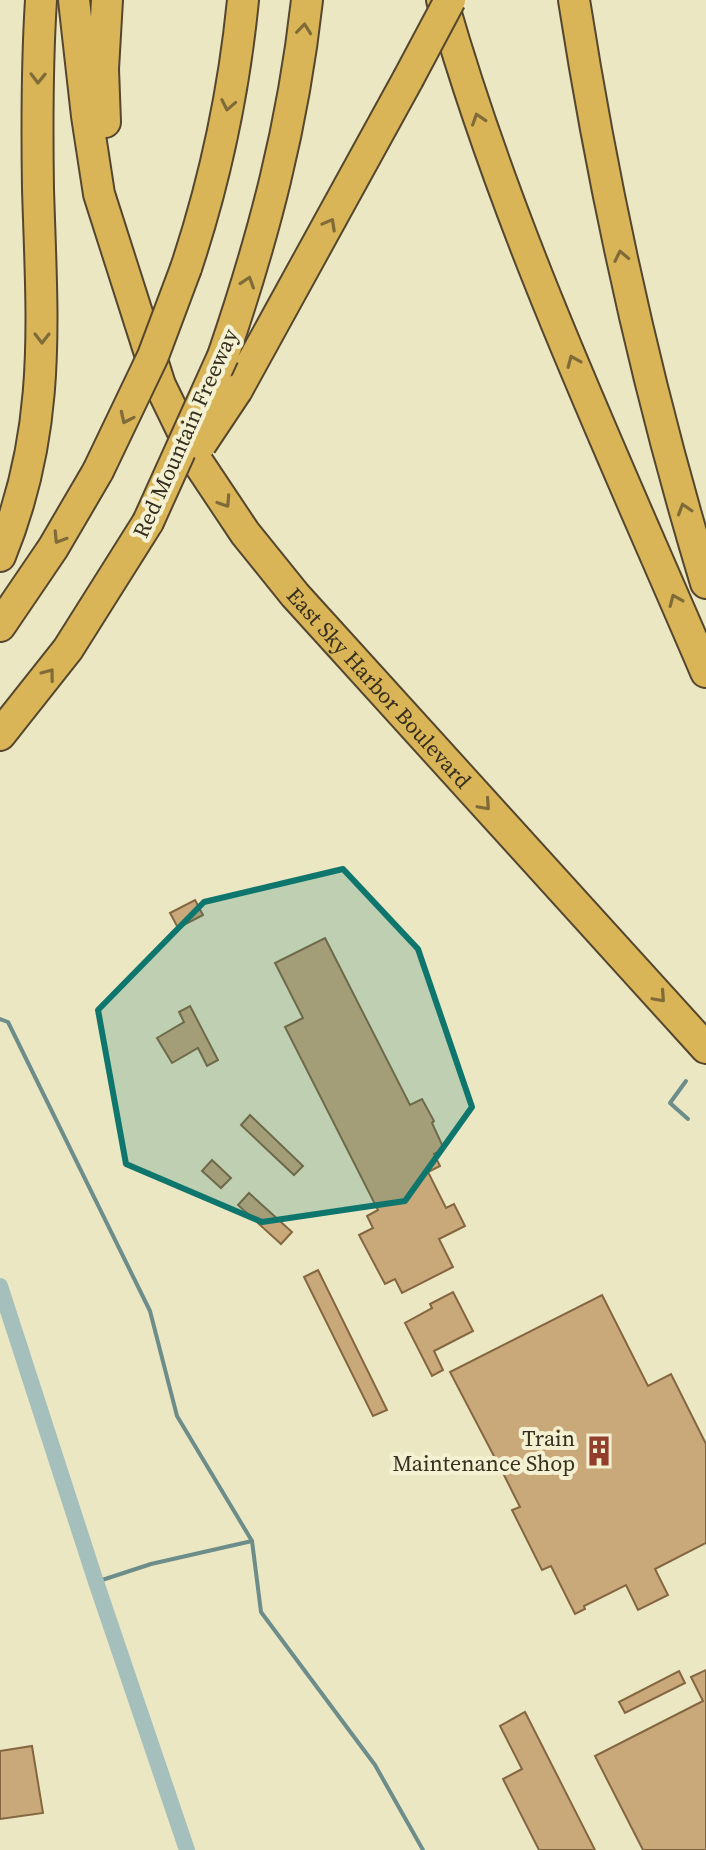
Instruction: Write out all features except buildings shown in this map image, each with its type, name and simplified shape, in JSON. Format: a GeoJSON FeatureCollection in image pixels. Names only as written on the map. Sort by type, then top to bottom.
{"type":"FeatureCollection","features":[{"type":"Feature","properties":{"kind":"highway"},"geometry":{"type":"LineString","coordinates":[[0,556],[23,492],[40,394],[42,340],[38,135],[41,0]]}},
{"type":"Feature","properties":{"kind":"highway"},"geometry":{"type":"LineString","coordinates":[[74,0],[99,194],[125,279]]}},
{"type":"Feature","properties":{"kind":"highway"},"geometry":{"type":"LineString","coordinates":[[107,0],[104,113],[125,279]]}},
{"type":"Feature","properties":{"kind":"highway"},"geometry":{"type":"LineString","coordinates":[[0,626],[53,548],[98,471],[153,356],[186,268],[218,153],[243,0]]}},
{"type":"Feature","properties":{"kind":"highway","name":"Red Mountain Freeway"},"geometry":{"type":"LineString","coordinates":[[0,735],[84,625],[148,522],[223,356],[272,201],[295,94],[307,0]]}},
{"type":"Feature","properties":{"kind":"highway"},"geometry":{"type":"LineString","coordinates":[[442,0],[485,140],[522,239],[706,672]]}},
{"type":"Feature","properties":{"kind":"highway"},"geometry":{"type":"LineString","coordinates":[[148,522],[237,390],[450,0]]}},
{"type":"Feature","properties":{"kind":"highway"},"geometry":{"type":"LineString","coordinates":[[574,0],[596,134],[624,271],[658,416],[706,583]]}},
{"type":"Feature","properties":{"kind":"highway","name":"East Sky Harbor Boulevard"},"geometry":{"type":"LineString","coordinates":[[125,279],[150,358],[172,412],[197,461],[260,553],[706,1048]]}},
{"type":"Feature","properties":{"kind":"highlighted area"},"geometry":{"type":"Polygon","coordinates":[[[343,869],[418,949],[472,1107],[405,1201],[262,1222],[126,1164],[98,1010],[204,902],[343,869]]]}},
{"type":"Feature","properties":{"kind":"waterway"},"geometry":{"type":"LineString","coordinates":[[0,1019],[8,1022],[150,1311],[177,1416],[252,1541],[261,1612],[375,1765],[423,1850]]}},
{"type":"Feature","properties":{"kind":"waterway"},"geometry":{"type":"LineString","coordinates":[[686,1081],[670,1103],[688,1119]]}},
{"type":"Feature","properties":{"kind":"waterway"},"geometry":{"type":"LineString","coordinates":[[0,1286],[187,1850]]}},
{"type":"Feature","properties":{"kind":"waterway"},"geometry":{"type":"LineString","coordinates":[[96,1582],[151,1564],[252,1541]]}},
{"type":"Feature","properties":{"kind":"place","name":"Train Maintenance Shop"},"geometry":{"type":"Point","coordinates":[599,1451]}}]}
